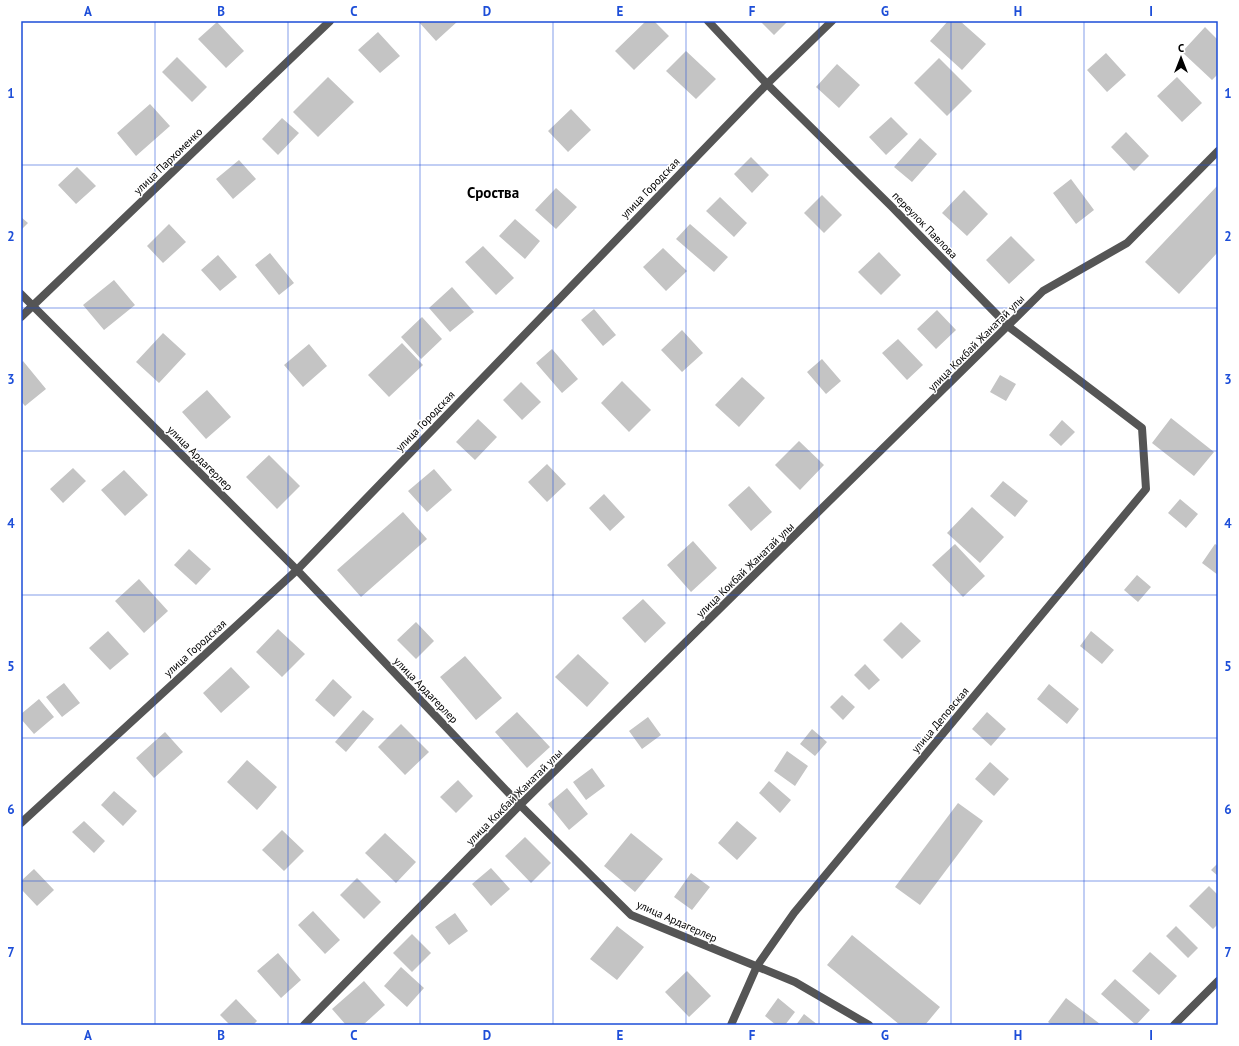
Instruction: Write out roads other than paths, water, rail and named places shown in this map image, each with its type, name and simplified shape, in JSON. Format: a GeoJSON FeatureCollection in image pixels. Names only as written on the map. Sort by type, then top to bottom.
{"type":"FeatureCollection","features":[{"type":"Feature","properties":{"kind":"street","name":"улица Пархоменко"},"geometry":{"type":"LineString","coordinates":[[21,317],[330,21]]}},
{"type":"Feature","properties":{"kind":"street","name":"переулок Павлова"},"geometry":{"type":"LineString","coordinates":[[708,21],[766,84],[891,206],[1009,327],[1142,428]]}},
{"type":"Feature","properties":{"kind":"street","name":"улица Городская"},"geometry":{"type":"LineString","coordinates":[[21,823],[297,570],[766,84],[832,21]]}},
{"type":"Feature","properties":{"kind":"street","name":"улица Кокбай Жанатай улы"},"geometry":{"type":"LineString","coordinates":[[304,1025],[520,805],[1044,291],[1127,244],[1218,151]]}},
{"type":"Feature","properties":{"kind":"street","name":"улица Ардагерлер"},"geometry":{"type":"LineString","coordinates":[[21,294],[297,570],[520,805],[631,915],[795,982],[869,1025]]}},
{"type":"Feature","properties":{"kind":"street","name":"улица Деповская"},"geometry":{"type":"LineString","coordinates":[[731,1025],[757,966],[794,913],[1146,489],[1142,428]]}},
{"type":"Feature","properties":{"kind":"street"},"geometry":{"type":"LineString","coordinates":[[1174,1025],[1218,981]]}},
{"type":"Feature","properties":{"kind":"district","name":"Сроства"},"geometry":{"type":"Point","coordinates":[493,192]}}]}
